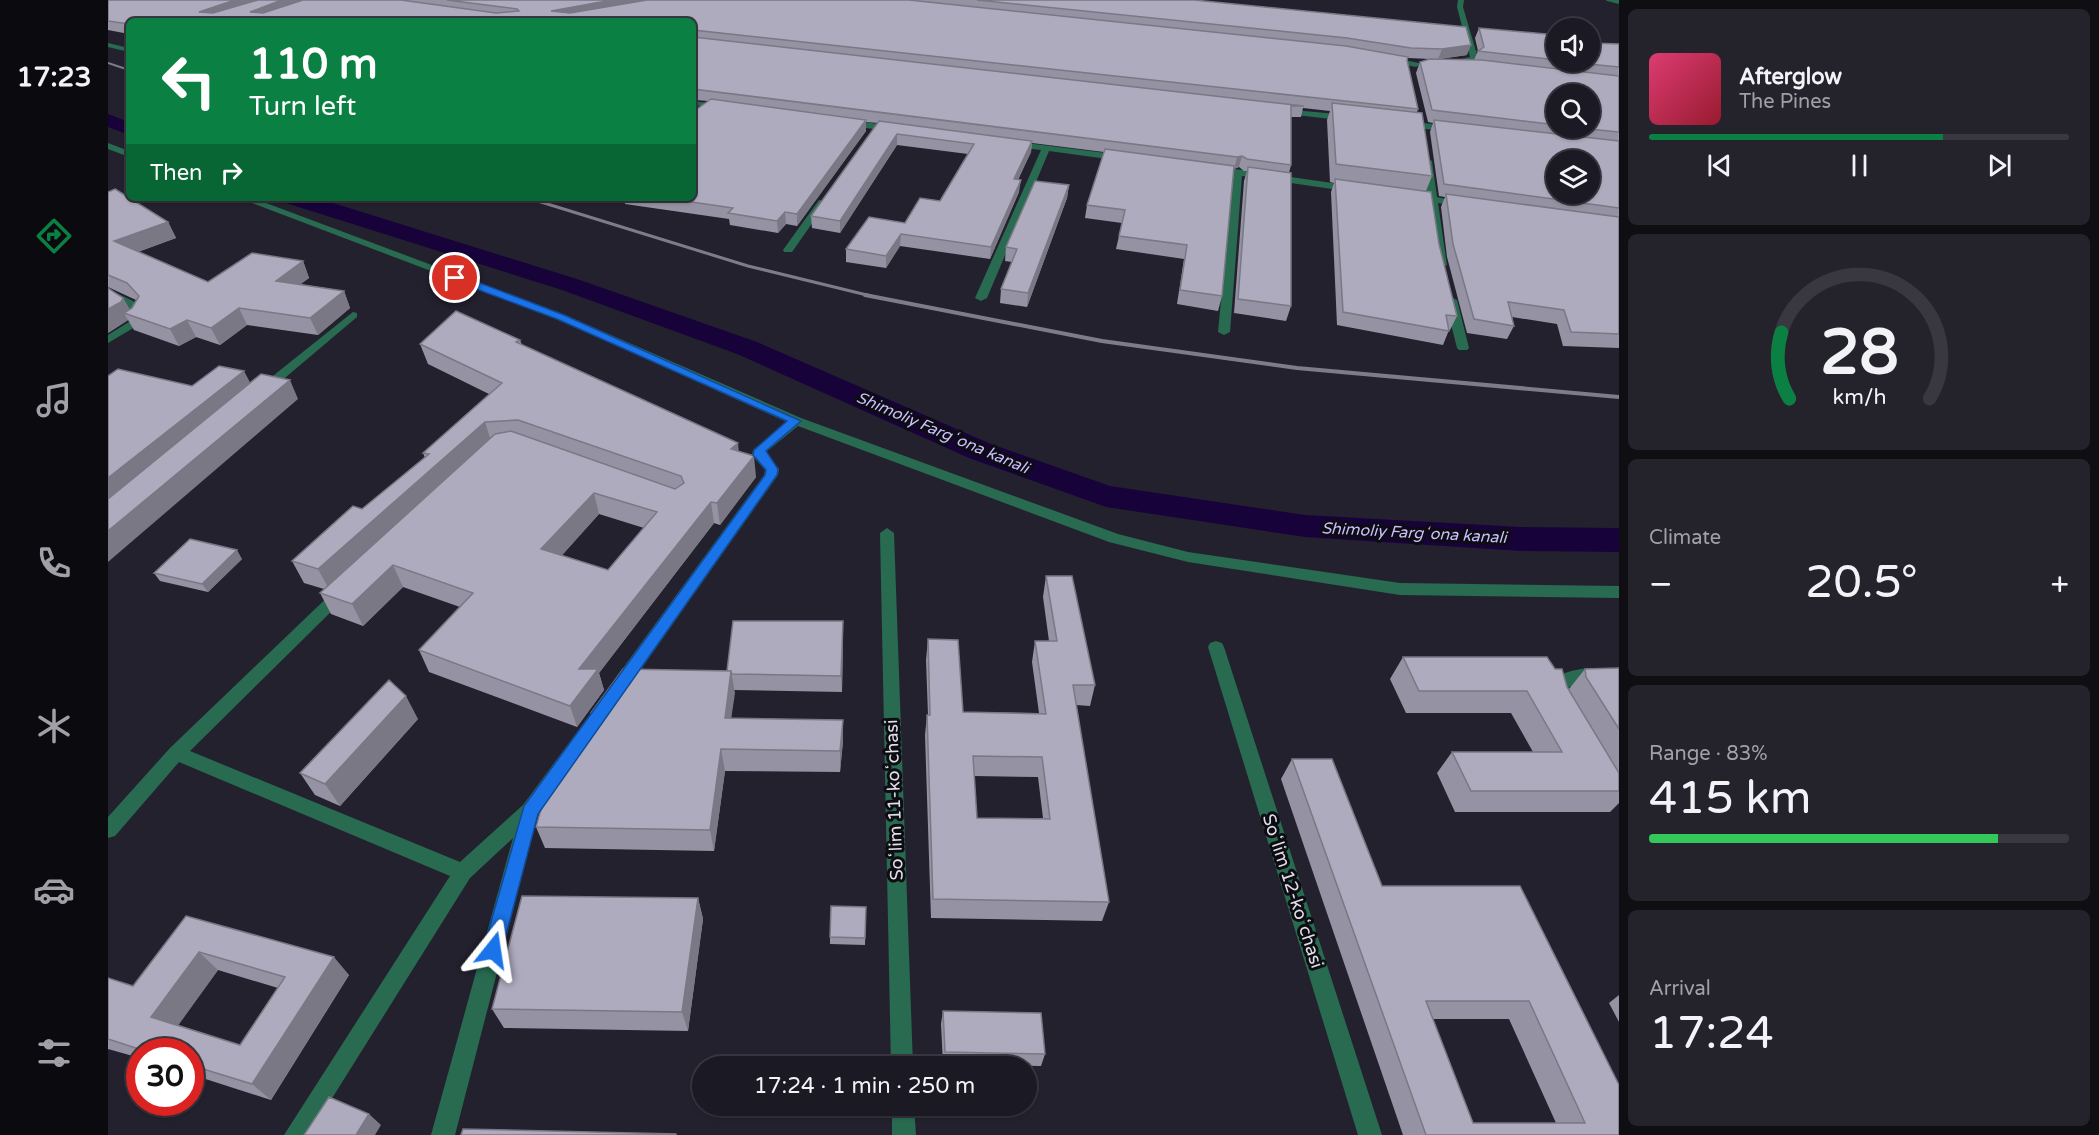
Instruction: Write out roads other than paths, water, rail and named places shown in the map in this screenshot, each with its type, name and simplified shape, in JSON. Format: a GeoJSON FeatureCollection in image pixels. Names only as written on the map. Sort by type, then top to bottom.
{"type":"FeatureCollection","features":[{"type":"Feature","properties":{"kind":"street"},"geometry":{"type":"LineString","coordinates":[[1449,64],[1474,58],[1460,7],[1461,0]]}},
{"type":"Feature","properties":{"kind":"street"},"geometry":{"type":"LineString","coordinates":[[1609,0],[1619,2]]}},
{"type":"Feature","properties":{"kind":"street"},"geometry":{"type":"LineString","coordinates":[[108,45],[126,49]]}},
{"type":"Feature","properties":{"kind":"street"},"geometry":{"type":"LineString","coordinates":[[1384,58],[1416,65],[1426,64]]}},
{"type":"Feature","properties":{"kind":"street"},"geometry":{"type":"LineString","coordinates":[[1438,64],[1471,67]]}},
{"type":"Feature","properties":{"kind":"street"},"geometry":{"type":"LineString","coordinates":[[1409,75],[1410,70],[1416,65]]}},
{"type":"Feature","properties":{"kind":"street"},"geometry":{"type":"LineString","coordinates":[[696,103],[731,108]]}},
{"type":"Feature","properties":{"kind":"street"},"geometry":{"type":"LineString","coordinates":[[701,112],[709,105]]}},
{"type":"Feature","properties":{"kind":"street"},"geometry":{"type":"LineString","coordinates":[[1276,110],[1355,118]]}},
{"type":"Feature","properties":{"kind":"street"},"geometry":{"type":"LineString","coordinates":[[1420,116],[1422,130]]}},
{"type":"Feature","properties":{"kind":"street"},"geometry":{"type":"LineString","coordinates":[[843,122],[910,131]]}},
{"type":"Feature","properties":{"kind":"street"},"geometry":{"type":"LineString","coordinates":[[1389,122],[1422,130],[1467,131]]}},
{"type":"Feature","properties":{"kind":"street"},"geometry":{"type":"LineString","coordinates":[[869,136],[876,126]]}},
{"type":"Feature","properties":{"kind":"street"},"geometry":{"type":"LineString","coordinates":[[1000,142],[1136,159]]}},
{"type":"Feature","properties":{"kind":"street"},"geometry":{"type":"LineString","coordinates":[[108,146],[126,153]]}},
{"type":"Feature","properties":{"kind":"street"},"geometry":{"type":"LineString","coordinates":[[981,298],[1046,148]]}},
{"type":"Feature","properties":{"kind":"street"},"geometry":{"type":"LineString","coordinates":[[1425,154],[1434,200],[1440,257],[1463,348]]}},
{"type":"Feature","properties":{"kind":"street"},"geometry":{"type":"LineString","coordinates":[[1204,168],[1365,190]]}},
{"type":"Feature","properties":{"kind":"street"},"geometry":{"type":"LineString","coordinates":[[1224,332],[1238,172]]}},
{"type":"Feature","properties":{"kind":"street"},"geometry":{"type":"LineString","coordinates":[[788,250],[829,193]]}},
{"type":"Feature","properties":{"kind":"street"},"geometry":{"type":"LineString","coordinates":[[1399,195],[1469,205]]}},
{"type":"Feature","properties":{"kind":"street"},"geometry":{"type":"LineString","coordinates":[[252,201],[561,317],[796,421],[1114,538],[1188,557],[1400,589],[1619,592]]}},
{"type":"Feature","properties":{"kind":"street"},"geometry":{"type":"LineString","coordinates":[[108,292],[131,304],[141,314],[136,322],[108,340]]}},
{"type":"Feature","properties":{"kind":"street"},"geometry":{"type":"LineString","coordinates":[[253,398],[353,315]]}},
{"type":"Feature","properties":{"kind":"street"},"geometry":{"type":"LineString","coordinates":[[296,1135],[463,872],[530,811],[771,475],[772,469],[759,455],[760,450],[796,421]]}},
{"type":"Feature","properties":{"kind":"street","name":"Soʻlim 11-koʻchasi"},"geometry":{"type":"LineString","coordinates":[[887,533],[902,1056]]}},
{"type":"Feature","properties":{"kind":"street"},"geometry":{"type":"LineString","coordinates":[[108,830],[176,753],[353,581]]}},
{"type":"Feature","properties":{"kind":"street","name":"Soʻlim 12-koʻchasi"},"geometry":{"type":"LineString","coordinates":[[1216,647],[1370,1135]]}},
{"type":"Feature","properties":{"kind":"street"},"geometry":{"type":"LineString","coordinates":[[1561,707],[1555,688],[1560,682],[1574,675],[1619,675]]}},
{"type":"Feature","properties":{"kind":"street"},"geometry":{"type":"LineString","coordinates":[[176,753],[463,872]]}},
{"type":"Feature","properties":{"kind":"street"},"geometry":{"type":"LineString","coordinates":[[443,1135],[530,811]]}},
{"type":"Feature","properties":{"kind":"street"},"geometry":{"type":"LineString","coordinates":[[903,1116],[904,1135]]}},
{"type":"Feature","properties":{"kind":"waterway","name":"Shimoliy Fargʻona kanali"},"geometry":{"type":"LineString","coordinates":[[108,120],[126,128]]}},
{"type":"Feature","properties":{"kind":"waterway","name":"Shimoliy Fargʻona kanali"},"geometry":{"type":"LineString","coordinates":[[304,201],[571,285],[747,348],[980,451],[1106,496],[1305,526],[1521,539],[1619,540]]}},
{"type":"Feature","properties":{"kind":"railway"},"geometry":{"type":"LineString","coordinates":[[108,63],[126,69]]}},
{"type":"Feature","properties":{"kind":"railway"},"geometry":{"type":"LineString","coordinates":[[538,201],[748,266],[871,296]]}},
{"type":"Feature","properties":{"kind":"railway"},"geometry":{"type":"LineString","coordinates":[[865,295],[1102,341],[1297,368],[1619,397]]}}]}
